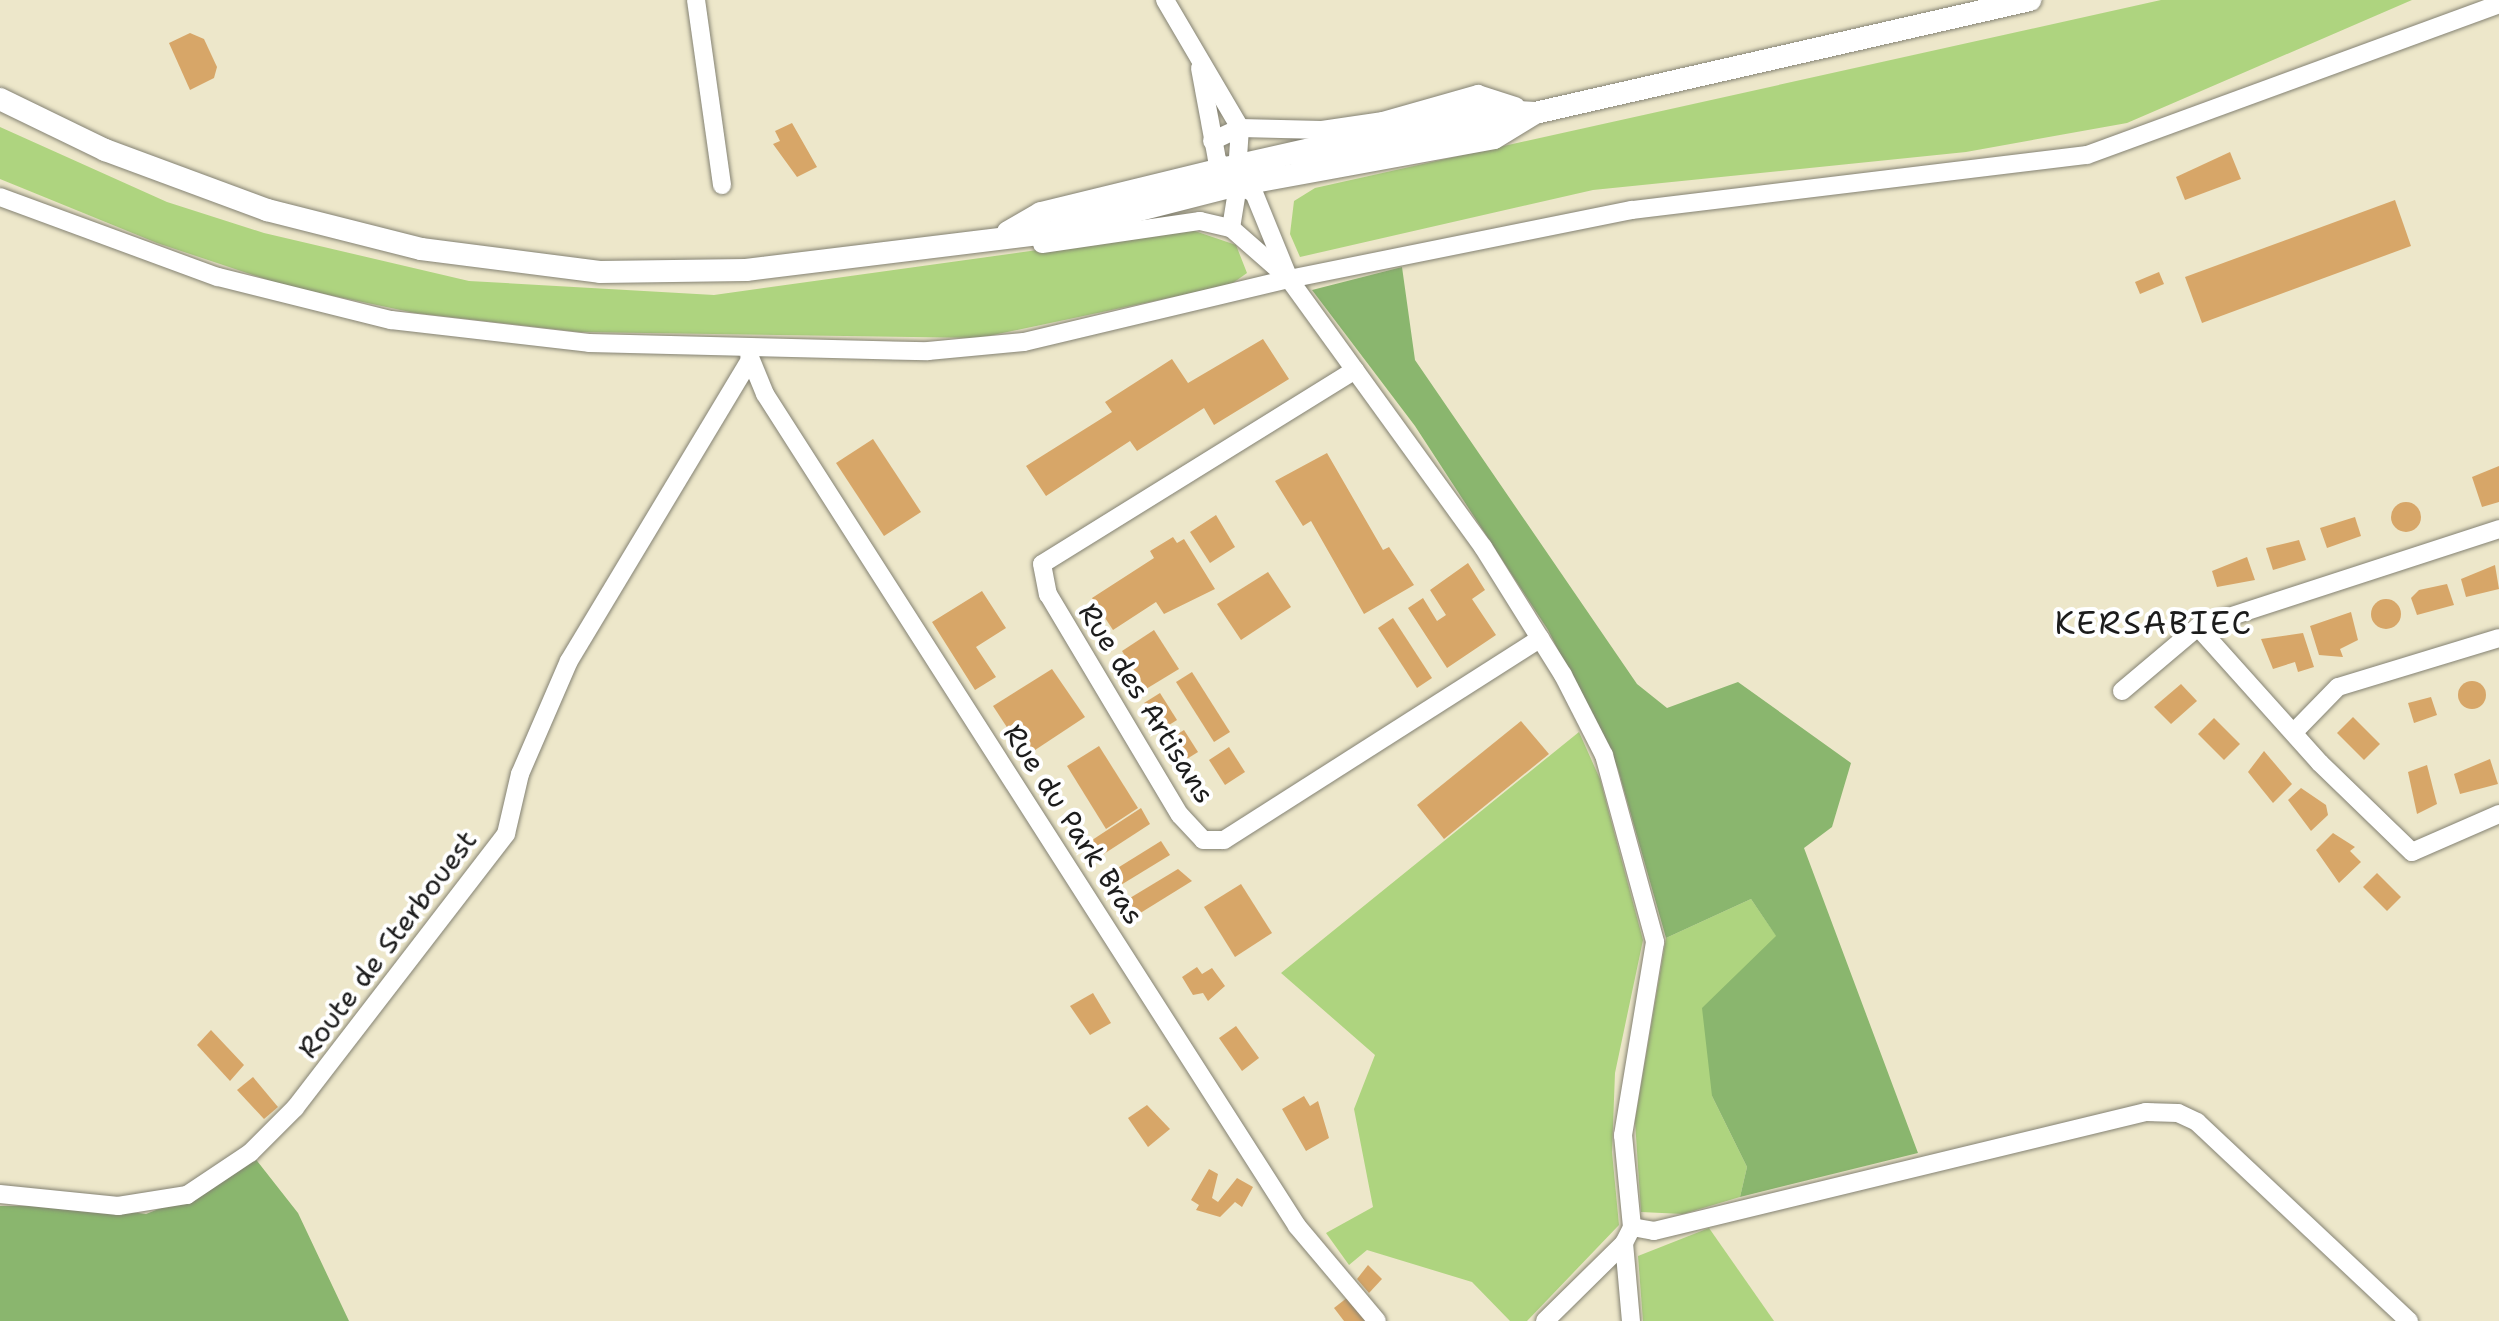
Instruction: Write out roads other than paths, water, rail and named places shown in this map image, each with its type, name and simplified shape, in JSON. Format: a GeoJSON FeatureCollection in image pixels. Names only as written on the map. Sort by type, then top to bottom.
{"type":"FeatureCollection","features":[{"type":"Feature","properties":{"kind":"main road"},"geometry":{"type":"LineString","coordinates":[[0,99],[104,150],[267,210],[421,249],[600,272],[746,270],[1004,234],[1041,212],[1235,173],[1483,110],[1535,112],[2030,0]]}},
{"type":"Feature","properties":{"kind":"street"},"geometry":{"type":"LineString","coordinates":[[696,0],[722,186]]}},
{"type":"Feature","properties":{"kind":"street"},"geometry":{"type":"LineString","coordinates":[[1165,0],[1200,67],[1240,128],[1231,228]]}},
{"type":"Feature","properties":{"kind":"street"},"geometry":{"type":"LineString","coordinates":[[0,196],[218,277],[390,320],[589,343],[750,353],[928,352],[1024,342],[1289,279],[1632,210],[2088,155],[2499,4]]}},
{"type":"Feature","properties":{"kind":"street"},"geometry":{"type":"LineString","coordinates":[[1200,67],[1212,141],[1254,193],[1289,279]]}},
{"type":"Feature","properties":{"kind":"street"},"geometry":{"type":"LineString","coordinates":[[1212,141],[1240,128],[1322,130],[1478,94],[1535,112]]}},
{"type":"Feature","properties":{"kind":"street"},"geometry":{"type":"LineString","coordinates":[[1004,234],[1037,244],[1200,222],[1231,228],[1289,279],[1540,639],[1604,755],[1655,942],[1624,1135],[1631,1321]]}},
{"type":"Feature","properties":{"kind":"street","name":"Route de Sterbouest"},"geometry":{"type":"LineString","coordinates":[[0,1194],[118,1206],[187,1195],[250,1153],[296,1108],[506,834],[520,774],[569,661],[750,353]]}},
{"type":"Feature","properties":{"kind":"street","name":"Rue du Park Bras"},"geometry":{"type":"LineString","coordinates":[[750,353],[1297,1226],[1377,1321]]}},
{"type":"Feature","properties":{"kind":"street","name":"Rue des Artisans"},"geometry":{"type":"LineString","coordinates":[[1355,370],[1042,564],[1048,594],[1180,816],[1203,840],[1224,840],[1540,639]]}},
{"type":"Feature","properties":{"kind":"street"},"geometry":{"type":"LineString","coordinates":[[2122,692],[2198,627],[2499,529]]}},
{"type":"Feature","properties":{"kind":"street"},"geometry":{"type":"LineString","coordinates":[[2198,627],[2296,730],[2320,763],[2412,852],[2499,814]]}},
{"type":"Feature","properties":{"kind":"street"},"geometry":{"type":"LineString","coordinates":[[2296,730],[2338,687],[2499,638]]}},
{"type":"Feature","properties":{"kind":"street"},"geometry":{"type":"LineString","coordinates":[[1544,1321],[1628,1235],[2146,1112],[2178,1113],[2197,1122],[2408,1321]]}},
{"type":"Feature","properties":{"kind":"district","name":"KERSABIEC"},"geometry":{"type":"Point","coordinates":[2154,623]}}]}
